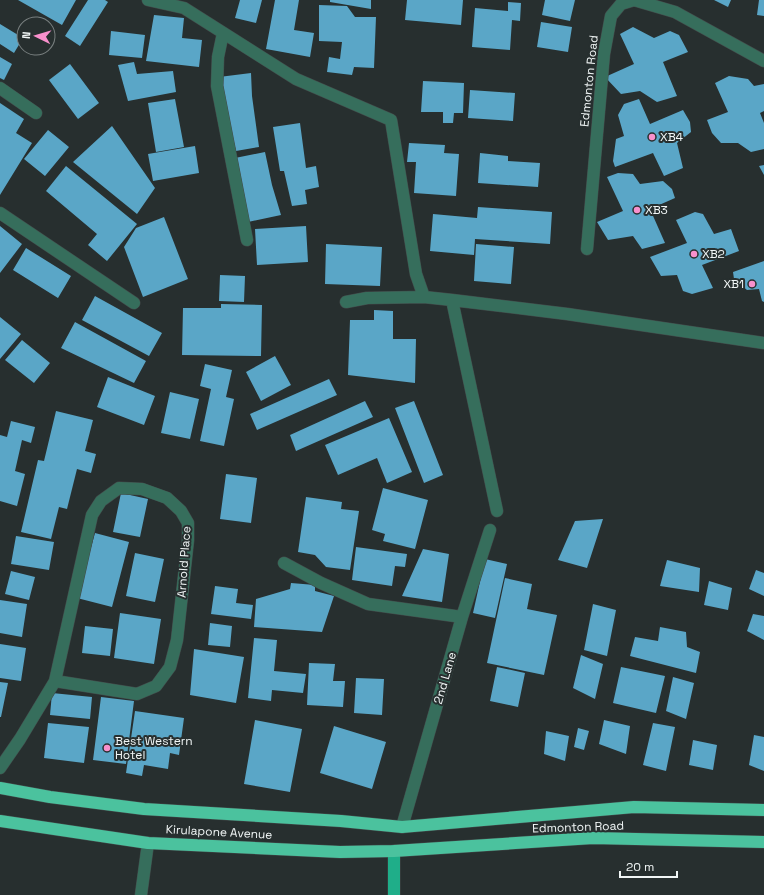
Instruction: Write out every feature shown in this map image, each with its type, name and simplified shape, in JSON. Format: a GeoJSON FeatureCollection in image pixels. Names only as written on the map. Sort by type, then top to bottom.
{"type":"FeatureCollection","features":[{"type":"Feature","properties":{"kind":"highway","name":"Kirulapone Avenue"},"geometry":{"type":"LineString","coordinates":[[0,788],[50,797],[144,809],[341,821],[402,827]]}},
{"type":"Feature","properties":{"kind":"highway","name":"Edmonton Road"},"geometry":{"type":"LineString","coordinates":[[402,827],[634,807],[764,810]]}},
{"type":"Feature","properties":{"kind":"highway","name":"Kirulapone Avenue"},"geometry":{"type":"LineString","coordinates":[[0,821],[148,843],[340,852],[394,851]]}},
{"type":"Feature","properties":{"kind":"highway","name":"Edmonton Road"},"geometry":{"type":"LineString","coordinates":[[394,851],[593,838],[764,842]]}},
{"type":"Feature","properties":{"kind":"main road"},"geometry":{"type":"LineString","coordinates":[[394,851],[394,895]]}},
{"type":"Feature","properties":{"kind":"street"},"geometry":{"type":"LineString","coordinates":[[148,0],[184,8],[296,79],[391,120],[416,274],[424,297]]}},
{"type":"Feature","properties":{"kind":"street","name":"Edmonton Road"},"geometry":{"type":"LineString","coordinates":[[587,249],[604,54],[611,16],[621,4],[634,0],[675,12],[764,61]]}},
{"type":"Feature","properties":{"kind":"street"},"geometry":{"type":"LineString","coordinates":[[223,33],[218,58],[216,86],[247,240]]}},
{"type":"Feature","properties":{"kind":"street"},"geometry":{"type":"LineString","coordinates":[[0,88],[36,113]]}},
{"type":"Feature","properties":{"kind":"street"},"geometry":{"type":"LineString","coordinates":[[0,214],[134,303]]}},
{"type":"Feature","properties":{"kind":"street"},"geometry":{"type":"LineString","coordinates":[[346,302],[367,298],[424,297],[567,314],[764,343]]}},
{"type":"Feature","properties":{"kind":"street"},"geometry":{"type":"LineString","coordinates":[[452,300],[496,512]]}},
{"type":"Feature","properties":{"kind":"street","name":"Arnold Place"},"geometry":{"type":"LineString","coordinates":[[0,768],[20,739],[55,681],[92,515],[101,501],[119,488],[142,489],[167,498],[181,510],[188,523],[188,540],[177,640],[170,667],[156,686],[137,694],[55,681]]}},
{"type":"Feature","properties":{"kind":"street","name":"2nd Lane"},"geometry":{"type":"LineString","coordinates":[[402,827],[462,617],[490,530]]}},
{"type":"Feature","properties":{"kind":"street"},"geometry":{"type":"LineString","coordinates":[[284,563],[321,583],[368,604],[462,617]]}},
{"type":"Feature","properties":{"kind":"street"},"geometry":{"type":"LineString","coordinates":[[142,895],[148,843]]}},
{"type":"Feature","properties":{"kind":"building"},"geometry":{"type":"Polygon","coordinates":[[[18,0],[76,0],[62,25],[56,22],[56,16],[46,16],[18,0]]]}},
{"type":"Feature","properties":{"kind":"building"},"geometry":{"type":"Polygon","coordinates":[[[88,0],[105,0],[108,2],[80,46],[65,36],[88,0]]]}},
{"type":"Feature","properties":{"kind":"building"},"geometry":{"type":"Polygon","coordinates":[[[240,0],[262,0],[256,23],[235,18],[240,0]]]}},
{"type":"Feature","properties":{"kind":"building"},"geometry":{"type":"Polygon","coordinates":[[[275,0],[299,0],[294,30],[314,33],[310,57],[266,49],[275,0]]]}},
{"type":"Feature","properties":{"kind":"building"},"geometry":{"type":"Polygon","coordinates":[[[330,0],[371,0],[371,9],[330,2],[330,0]]]}},
{"type":"Feature","properties":{"kind":"building"},"geometry":{"type":"Polygon","coordinates":[[[407,0],[463,0],[461,25],[405,20],[407,0]]]}},
{"type":"Feature","properties":{"kind":"building"},"geometry":{"type":"Polygon","coordinates":[[[545,0],[575,0],[570,21],[542,15],[545,0]]]}},
{"type":"Feature","properties":{"kind":"building"},"geometry":{"type":"Polygon","coordinates":[[[714,0],[731,0],[728,7],[714,0]]]}},
{"type":"Feature","properties":{"kind":"building"},"geometry":{"type":"Polygon","coordinates":[[[759,0],[764,0],[764,16],[757,15],[759,0]]]}},
{"type":"Feature","properties":{"kind":"building"},"geometry":{"type":"Polygon","coordinates":[[[508,2],[521,3],[520,21],[512,20],[510,50],[472,47],[475,8],[508,11],[508,2]]]}},
{"type":"Feature","properties":{"kind":"building"},"geometry":{"type":"Polygon","coordinates":[[[319,5],[347,6],[355,17],[376,17],[374,68],[354,67],[352,75],[327,72],[329,57],[340,59],[342,42],[319,41],[319,5]]]}},
{"type":"Feature","properties":{"kind":"building"},"geometry":{"type":"Polygon","coordinates":[[[154,15],[184,18],[182,38],[202,40],[199,67],[146,61],[154,15]]]}},
{"type":"Feature","properties":{"kind":"building"},"geometry":{"type":"Polygon","coordinates":[[[541,22],[572,27],[568,52],[537,47],[541,22]]]}},
{"type":"Feature","properties":{"kind":"building"},"geometry":{"type":"Polygon","coordinates":[[[0,24],[16,34],[16,50],[14,53],[0,44],[0,24]]]}},
{"type":"Feature","properties":{"kind":"building"},"geometry":{"type":"Polygon","coordinates":[[[633,27],[654,38],[670,31],[679,35],[688,52],[663,62],[677,96],[657,102],[640,91],[621,94],[605,77],[634,64],[620,34],[633,27]]]}},
{"type":"Feature","properties":{"kind":"building"},"geometry":{"type":"Polygon","coordinates":[[[111,31],[145,35],[142,58],[109,55],[111,31]]]}},
{"type":"Feature","properties":{"kind":"building"},"geometry":{"type":"Polygon","coordinates":[[[0,57],[12,64],[4,80],[0,78],[0,57]]]}},
{"type":"Feature","properties":{"kind":"building"},"geometry":{"type":"Polygon","coordinates":[[[134,62],[137,74],[173,71],[176,92],[128,101],[118,65],[134,62]]]}},
{"type":"Feature","properties":{"kind":"building"},"geometry":{"type":"Polygon","coordinates":[[[70,64],[99,103],[78,119],[49,80],[70,64]]]}},
{"type":"Feature","properties":{"kind":"building"},"geometry":{"type":"Polygon","coordinates":[[[251,73],[252,96],[259,147],[236,151],[223,100],[219,77],[251,73]]]}},
{"type":"Feature","properties":{"kind":"building"},"geometry":{"type":"Polygon","coordinates":[[[729,76],[748,79],[754,86],[764,84],[764,111],[760,113],[764,123],[764,149],[751,152],[738,143],[721,143],[712,133],[707,120],[728,112],[715,83],[729,76]]]}},
{"type":"Feature","properties":{"kind":"building"},"geometry":{"type":"Polygon","coordinates":[[[423,81],[464,83],[463,113],[454,113],[453,123],[443,123],[443,112],[421,112],[423,81]]]}},
{"type":"Feature","properties":{"kind":"building"},"geometry":{"type":"Polygon","coordinates":[[[470,90],[515,93],[513,121],[468,118],[470,90]]]}},
{"type":"Feature","properties":{"kind":"building"},"geometry":{"type":"Polygon","coordinates":[[[175,99],[184,147],[156,152],[148,103],[175,99]]]}},
{"type":"Feature","properties":{"kind":"building","name":"XB4"},"geometry":{"type":"Polygon","coordinates":[[[639,99],[650,124],[683,110],[690,122],[691,132],[677,143],[683,168],[664,176],[653,153],[615,167],[613,161],[616,139],[624,136],[618,115],[624,104],[639,99]]]}},
{"type":"Feature","properties":{"kind":"building"},"geometry":{"type":"Polygon","coordinates":[[[0,103],[24,119],[16,133],[32,143],[0,195],[0,103]]]}},
{"type":"Feature","properties":{"kind":"building"},"geometry":{"type":"Polygon","coordinates":[[[300,123],[306,168],[316,166],[319,187],[305,190],[307,204],[292,206],[284,171],[280,171],[273,127],[300,123]]]}},
{"type":"Feature","properties":{"kind":"building"},"geometry":{"type":"Polygon","coordinates":[[[112,126],[155,188],[137,214],[73,162],[112,126]]]}},
{"type":"Feature","properties":{"kind":"building"},"geometry":{"type":"Polygon","coordinates":[[[48,130],[69,147],[45,176],[24,159],[48,130]]]}},
{"type":"Feature","properties":{"kind":"building"},"geometry":{"type":"Polygon","coordinates":[[[409,143],[445,145],[444,153],[459,154],[456,196],[414,193],[416,162],[407,162],[409,143]]]}},
{"type":"Feature","properties":{"kind":"building"},"geometry":{"type":"Polygon","coordinates":[[[195,146],[199,173],[153,181],[148,154],[195,146]]]}},
{"type":"Feature","properties":{"kind":"building"},"geometry":{"type":"Polygon","coordinates":[[[265,152],[272,185],[281,215],[248,222],[235,158],[265,152]]]}},
{"type":"Feature","properties":{"kind":"building"},"geometry":{"type":"Polygon","coordinates":[[[480,153],[508,156],[508,161],[540,163],[538,187],[478,183],[480,153]]]}},
{"type":"Feature","properties":{"kind":"building"},"geometry":{"type":"Polygon","coordinates":[[[764,165],[764,175],[759,166],[764,165]]]}},
{"type":"Feature","properties":{"kind":"building"},"geometry":{"type":"Polygon","coordinates":[[[66,166],[137,224],[107,261],[88,245],[97,234],[46,191],[66,166]]]}},
{"type":"Feature","properties":{"kind":"building","name":"XB3"},"geometry":{"type":"Polygon","coordinates":[[[618,173],[633,174],[640,184],[663,181],[672,189],[675,198],[650,209],[665,243],[642,249],[633,236],[608,240],[597,222],[623,211],[607,177],[618,173]]]}},
{"type":"Feature","properties":{"kind":"building"},"geometry":{"type":"Polygon","coordinates":[[[478,207],[552,212],[550,244],[475,239],[474,255],[430,251],[433,214],[477,218],[478,207]]]}},
{"type":"Feature","properties":{"kind":"building","name":"XB2"},"geometry":{"type":"Polygon","coordinates":[[[695,212],[703,214],[714,234],[731,229],[739,251],[702,265],[713,288],[692,294],[683,291],[677,275],[661,276],[650,257],[687,243],[676,220],[695,212]]]}},
{"type":"Feature","properties":{"kind":"building"},"geometry":{"type":"Polygon","coordinates":[[[164,217],[188,279],[143,297],[124,247],[136,228],[164,217]]]}},
{"type":"Feature","properties":{"kind":"building"},"geometry":{"type":"Polygon","coordinates":[[[0,226],[22,244],[0,273],[0,226]]]}},
{"type":"Feature","properties":{"kind":"building"},"geometry":{"type":"Polygon","coordinates":[[[306,226],[308,262],[257,265],[255,229],[306,226]]]}},
{"type":"Feature","properties":{"kind":"building"},"geometry":{"type":"Polygon","coordinates":[[[326,244],[382,247],[380,286],[325,284],[326,244]]]}},
{"type":"Feature","properties":{"kind":"building"},"geometry":{"type":"Polygon","coordinates":[[[476,244],[514,247],[511,284],[474,281],[476,244]]]}},
{"type":"Feature","properties":{"kind":"building"},"geometry":{"type":"Polygon","coordinates":[[[26,248],[71,276],[58,298],[13,270],[26,248]]]}},
{"type":"Feature","properties":{"kind":"building","name":"XB1"},"geometry":{"type":"Polygon","coordinates":[[[764,261],[764,302],[762,301],[759,289],[747,290],[734,279],[733,272],[764,261]]]}},
{"type":"Feature","properties":{"kind":"building"},"geometry":{"type":"Polygon","coordinates":[[[220,275],[245,276],[244,302],[219,301],[220,275]]]}},
{"type":"Feature","properties":{"kind":"building"},"geometry":{"type":"Polygon","coordinates":[[[95,296],[162,333],[149,356],[82,320],[95,296]]]}},
{"type":"Feature","properties":{"kind":"building"},"geometry":{"type":"Polygon","coordinates":[[[221,304],[262,305],[261,356],[182,355],[183,308],[221,308],[221,304]]]}},
{"type":"Feature","properties":{"kind":"building"},"geometry":{"type":"Polygon","coordinates":[[[374,310],[393,311],[393,339],[416,339],[415,383],[348,375],[350,320],[374,320],[374,310]]]}},
{"type":"Feature","properties":{"kind":"building"},"geometry":{"type":"Polygon","coordinates":[[[0,317],[21,334],[0,359],[0,317]]]}},
{"type":"Feature","properties":{"kind":"building"},"geometry":{"type":"Polygon","coordinates":[[[75,322],[146,361],[134,383],[61,348],[75,322]]]}},
{"type":"Feature","properties":{"kind":"building"},"geometry":{"type":"Polygon","coordinates":[[[22,340],[50,363],[34,383],[5,360],[22,340]]]}},
{"type":"Feature","properties":{"kind":"building"},"geometry":{"type":"Polygon","coordinates":[[[275,356],[291,385],[261,401],[246,372],[275,356]]]}},
{"type":"Feature","properties":{"kind":"building"},"geometry":{"type":"Polygon","coordinates":[[[205,364],[232,370],[226,397],[234,399],[224,446],[200,441],[211,389],[200,386],[205,364]]]}},
{"type":"Feature","properties":{"kind":"building"},"geometry":{"type":"Polygon","coordinates":[[[108,377],[155,396],[144,425],[97,407],[108,377]]]}},
{"type":"Feature","properties":{"kind":"building"},"geometry":{"type":"Polygon","coordinates":[[[329,379],[337,395],[257,430],[250,414],[329,379]]]}},
{"type":"Feature","properties":{"kind":"building"},"geometry":{"type":"Polygon","coordinates":[[[170,392],[199,399],[190,439],[161,433],[170,392]]]}},
{"type":"Feature","properties":{"kind":"building"},"geometry":{"type":"Polygon","coordinates":[[[365,401],[373,417],[296,451],[290,435],[365,401]]]}},
{"type":"Feature","properties":{"kind":"building"},"geometry":{"type":"Polygon","coordinates":[[[414,401],[443,475],[424,483],[395,408],[414,401]]]}},
{"type":"Feature","properties":{"kind":"building"},"geometry":{"type":"Polygon","coordinates":[[[56,411],[93,420],[85,451],[96,454],[91,473],[77,469],[67,509],[59,507],[51,539],[21,532],[38,460],[44,461],[56,411]]]}},
{"type":"Feature","properties":{"kind":"building"},"geometry":{"type":"Polygon","coordinates":[[[389,418],[412,472],[387,483],[377,458],[338,475],[325,445],[389,418]]]}},
{"type":"Feature","properties":{"kind":"building"},"geometry":{"type":"Polygon","coordinates":[[[11,421],[35,427],[31,443],[22,440],[15,471],[25,474],[17,506],[0,501],[0,435],[7,437],[11,421]]]}},
{"type":"Feature","properties":{"kind":"building"},"geometry":{"type":"Polygon","coordinates":[[[226,474],[257,478],[251,523],[220,519],[226,474]]]}},
{"type":"Feature","properties":{"kind":"building"},"geometry":{"type":"Polygon","coordinates":[[[383,488],[428,500],[415,549],[383,541],[385,534],[372,530],[383,488]]]}},
{"type":"Feature","properties":{"kind":"building"},"geometry":{"type":"Polygon","coordinates":[[[121,493],[148,499],[140,537],[113,532],[121,493]]]}},
{"type":"Feature","properties":{"kind":"building"},"geometry":{"type":"Polygon","coordinates":[[[306,497],[342,502],[341,509],[359,511],[350,570],[326,567],[315,555],[298,552],[306,497]]]}},
{"type":"Feature","properties":{"kind":"building"},"geometry":{"type":"Polygon","coordinates":[[[603,519],[587,568],[558,560],[575,521],[603,519]]]}},
{"type":"Feature","properties":{"kind":"building"},"geometry":{"type":"Polygon","coordinates":[[[95,533],[129,542],[112,607],[77,598],[95,533]]]}},
{"type":"Feature","properties":{"kind":"building"},"geometry":{"type":"Polygon","coordinates":[[[16,536],[54,542],[49,570],[11,564],[16,536]]]}},
{"type":"Feature","properties":{"kind":"building"},"geometry":{"type":"Polygon","coordinates":[[[356,547],[407,554],[405,567],[395,566],[392,586],[352,580],[356,547]]]}},
{"type":"Feature","properties":{"kind":"building"},"geometry":{"type":"Polygon","coordinates":[[[423,549],[449,554],[442,602],[402,596],[423,549]]]}},
{"type":"Feature","properties":{"kind":"building"},"geometry":{"type":"Polygon","coordinates":[[[135,553],[164,559],[155,602],[126,596],[135,553]]]}},
{"type":"Feature","properties":{"kind":"building"},"geometry":{"type":"Polygon","coordinates":[[[485,559],[507,564],[495,618],[473,613],[485,559]]]}},
{"type":"Feature","properties":{"kind":"building"},"geometry":{"type":"Polygon","coordinates":[[[667,560],[700,568],[699,592],[660,586],[667,560]]]}},
{"type":"Feature","properties":{"kind":"building"},"geometry":{"type":"Polygon","coordinates":[[[756,570],[764,573],[764,596],[749,589],[756,570]]]}},
{"type":"Feature","properties":{"kind":"building"},"geometry":{"type":"Polygon","coordinates":[[[11,571],[35,577],[29,600],[5,594],[11,571]]]}},
{"type":"Feature","properties":{"kind":"building"},"geometry":{"type":"Polygon","coordinates":[[[505,578],[532,584],[527,609],[557,615],[544,675],[487,663],[505,578]]]}},
{"type":"Feature","properties":{"kind":"building"},"geometry":{"type":"Polygon","coordinates":[[[709,581],[732,588],[728,610],[704,605],[709,581]]]}},
{"type":"Feature","properties":{"kind":"building"},"geometry":{"type":"Polygon","coordinates":[[[291,583],[315,585],[315,591],[334,596],[322,632],[254,627],[256,599],[290,589],[291,583]]]}},
{"type":"Feature","properties":{"kind":"building"},"geometry":{"type":"Polygon","coordinates":[[[215,586],[238,589],[236,603],[253,605],[251,619],[211,614],[215,586]]]}},
{"type":"Feature","properties":{"kind":"building"},"geometry":{"type":"Polygon","coordinates":[[[0,600],[27,604],[22,637],[0,633],[0,600]]]}},
{"type":"Feature","properties":{"kind":"building"},"geometry":{"type":"Polygon","coordinates":[[[593,604],[616,610],[607,656],[584,650],[593,604]]]}},
{"type":"Feature","properties":{"kind":"building"},"geometry":{"type":"Polygon","coordinates":[[[120,613],[161,619],[154,664],[114,658],[120,613]]]}},
{"type":"Feature","properties":{"kind":"building"},"geometry":{"type":"Polygon","coordinates":[[[753,614],[764,616],[764,640],[747,631],[753,614]]]}},
{"type":"Feature","properties":{"kind":"building"},"geometry":{"type":"Polygon","coordinates":[[[210,623],[232,626],[230,647],[208,645],[210,623]]]}},
{"type":"Feature","properties":{"kind":"building"},"geometry":{"type":"Polygon","coordinates":[[[85,626],[113,629],[110,656],[82,653],[85,626]]]}},
{"type":"Feature","properties":{"kind":"building"},"geometry":{"type":"Polygon","coordinates":[[[660,627],[686,632],[687,647],[700,652],[696,673],[630,656],[635,637],[658,641],[660,627]]]}},
{"type":"Feature","properties":{"kind":"building"},"geometry":{"type":"Polygon","coordinates":[[[254,638],[277,640],[274,671],[306,674],[303,693],[272,690],[271,701],[248,698],[254,638]]]}},
{"type":"Feature","properties":{"kind":"building"},"geometry":{"type":"Polygon","coordinates":[[[0,644],[26,648],[21,681],[0,678],[0,644]]]}},
{"type":"Feature","properties":{"kind":"building"},"geometry":{"type":"Polygon","coordinates":[[[194,649],[244,657],[236,703],[190,695],[194,649]]]}},
{"type":"Feature","properties":{"kind":"building"},"geometry":{"type":"Polygon","coordinates":[[[581,655],[603,664],[595,699],[573,688],[581,655]]]}},
{"type":"Feature","properties":{"kind":"building"},"geometry":{"type":"Polygon","coordinates":[[[309,663],[335,664],[333,681],[345,681],[343,707],[307,705],[309,663]]]}},
{"type":"Feature","properties":{"kind":"building"},"geometry":{"type":"Polygon","coordinates":[[[497,667],[525,673],[518,707],[490,701],[497,667]]]}},
{"type":"Feature","properties":{"kind":"building"},"geometry":{"type":"Polygon","coordinates":[[[621,667],[665,676],[656,713],[613,703],[621,667]]]}},
{"type":"Feature","properties":{"kind":"building"},"geometry":{"type":"Polygon","coordinates":[[[673,677],[694,683],[686,719],[666,711],[673,677]]]}},
{"type":"Feature","properties":{"kind":"building"},"geometry":{"type":"Polygon","coordinates":[[[356,678],[384,679],[382,715],[354,713],[356,678]]]}},
{"type":"Feature","properties":{"kind":"building"},"geometry":{"type":"Polygon","coordinates":[[[0,682],[8,683],[1,717],[0,717],[0,682]]]}},
{"type":"Feature","properties":{"kind":"building"},"geometry":{"type":"Polygon","coordinates":[[[52,693],[92,697],[90,719],[50,715],[52,693]]]}},
{"type":"Feature","properties":{"kind":"building"},"geometry":{"type":"Polygon","coordinates":[[[101,697],[134,701],[126,764],[93,760],[101,697]]]}},
{"type":"Feature","properties":{"kind":"building"},"geometry":{"type":"Polygon","coordinates":[[[135,711],[184,718],[179,755],[170,753],[168,769],[144,765],[142,776],[126,773],[135,711]]]}},
{"type":"Feature","properties":{"kind":"building"},"geometry":{"type":"Polygon","coordinates":[[[255,720],[302,729],[290,792],[244,784],[255,720]]]}},
{"type":"Feature","properties":{"kind":"building"},"geometry":{"type":"Polygon","coordinates":[[[604,720],[630,726],[626,754],[599,744],[604,720]]]}},
{"type":"Feature","properties":{"kind":"building"},"geometry":{"type":"Polygon","coordinates":[[[48,723],[89,727],[84,763],[44,758],[48,723]]]}},
{"type":"Feature","properties":{"kind":"building"},"geometry":{"type":"Polygon","coordinates":[[[653,723],[675,727],[666,771],[643,765],[653,723]]]}},
{"type":"Feature","properties":{"kind":"building"},"geometry":{"type":"Polygon","coordinates":[[[334,726],[386,742],[372,789],[320,773],[334,726]]]}},
{"type":"Feature","properties":{"kind":"building"},"geometry":{"type":"Polygon","coordinates":[[[578,728],[589,731],[584,750],[574,747],[578,728]]]}},
{"type":"Feature","properties":{"kind":"building"},"geometry":{"type":"Polygon","coordinates":[[[546,731],[569,736],[565,761],[544,754],[546,731]]]}},
{"type":"Feature","properties":{"kind":"building"},"geometry":{"type":"Polygon","coordinates":[[[754,735],[764,737],[764,771],[749,765],[754,735]]]}},
{"type":"Feature","properties":{"kind":"building"},"geometry":{"type":"Polygon","coordinates":[[[693,740],[717,745],[713,770],[689,765],[693,740]]]}},
{"type":"Feature","properties":{"kind":"place","name":"XB4"},"geometry":{"type":"Point","coordinates":[652,137]}},
{"type":"Feature","properties":{"kind":"place","name":"XB3"},"geometry":{"type":"Point","coordinates":[637,210]}},
{"type":"Feature","properties":{"kind":"place","name":"XB2"},"geometry":{"type":"Point","coordinates":[694,254]}},
{"type":"Feature","properties":{"kind":"place","name":"XB1"},"geometry":{"type":"Point","coordinates":[752,284]}},
{"type":"Feature","properties":{"kind":"place","name":"Best Western Hotel"},"geometry":{"type":"Point","coordinates":[107,748]}}]}
